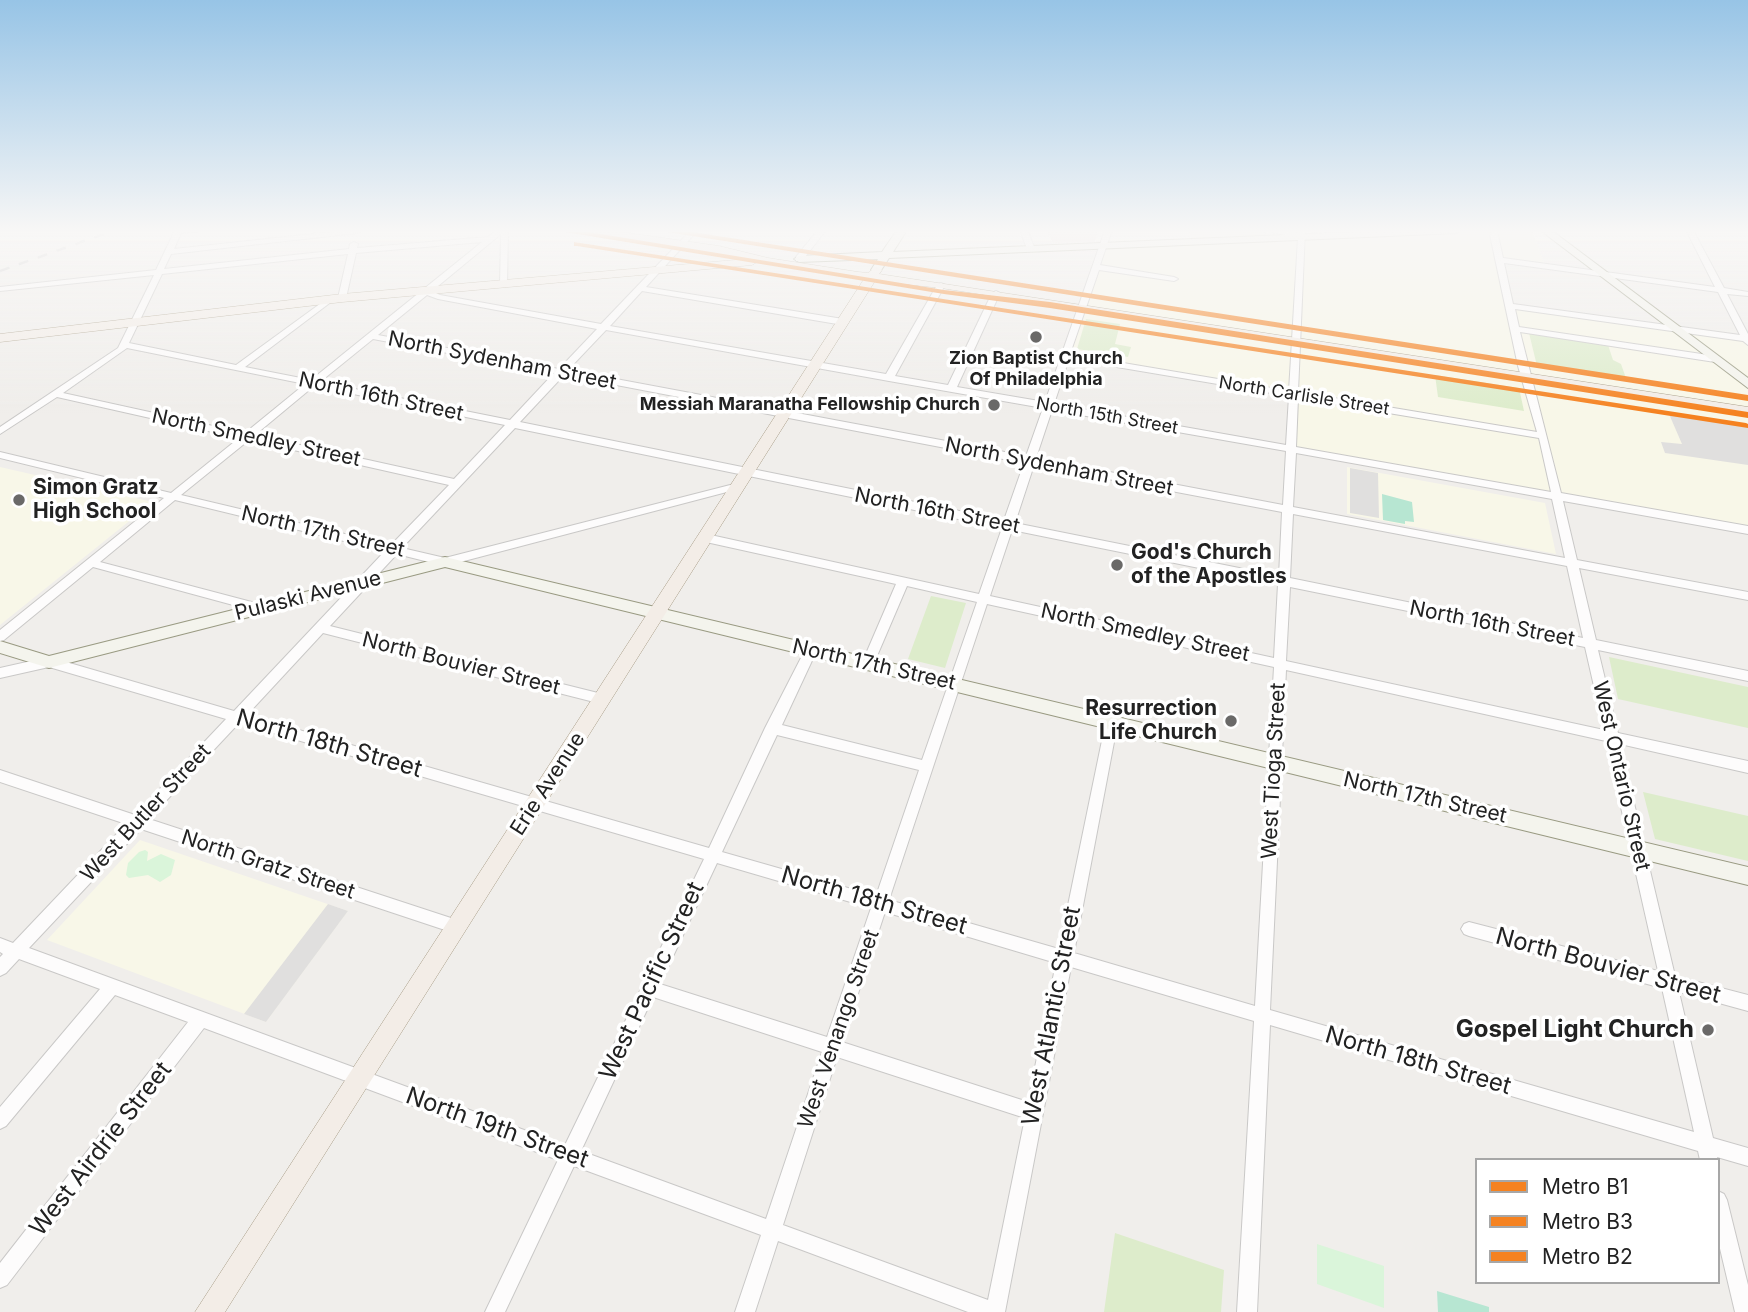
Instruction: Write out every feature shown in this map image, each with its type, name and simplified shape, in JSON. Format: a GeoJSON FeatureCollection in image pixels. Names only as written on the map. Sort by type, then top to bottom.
{"type":"FeatureCollection","features":[{"type":"Feature","properties":{"kind":"main road"},"geometry":{"type":"LineString","coordinates":[[0,338],[342,298],[423,291]]}},
{"type":"Feature","properties":{"kind":"main road","name":"Erie Avenue"},"geometry":{"type":"LineString","coordinates":[[209,1312],[863,291]]}},
{"type":"Feature","properties":{"kind":"main road"},"geometry":{"type":"LineString","coordinates":[[984,291],[1748,411]]}},
{"type":"Feature","properties":{"kind":"street"},"geometry":{"type":"LineString","coordinates":[[0,431],[126,345],[149,291]]}},
{"type":"Feature","properties":{"kind":"street"},"geometry":{"type":"LineString","coordinates":[[342,298],[343,291]]}},
{"type":"Feature","properties":{"kind":"street"},"geometry":{"type":"LineString","coordinates":[[0,637],[426,291]]}},
{"type":"Feature","properties":{"kind":"street","name":"North 15th Street"},"geometry":{"type":"LineString","coordinates":[[426,291],[438,297],[603,327],[1748,530]]}},
{"type":"Feature","properties":{"kind":"street","name":"West Butler Street"},"geometry":{"type":"LineString","coordinates":[[0,968],[8,948],[138,821],[637,291]]}},
{"type":"Feature","properties":{"kind":"street"},"geometry":{"type":"LineString","coordinates":[[659,291],[843,322]]}},
{"type":"Feature","properties":{"kind":"street"},"geometry":{"type":"LineString","coordinates":[[889,378],[938,291]]}},
{"type":"Feature","properties":{"kind":"street","name":"West Venango Street"},"geometry":{"type":"LineString","coordinates":[[745,1312],[1088,291]]}},
{"type":"Feature","properties":{"kind":"street","name":"West Tioga Street"},"geometry":{"type":"LineString","coordinates":[[1247,1312],[1299,291]]}},
{"type":"Feature","properties":{"kind":"street","name":"West Ontario Street"},"geometry":{"type":"LineString","coordinates":[[1507,291],[1573,564],[1707,1152]]}},
{"type":"Feature","properties":{"kind":"street"},"geometry":{"type":"LineString","coordinates":[[1627,291],[1748,384]]}},
{"type":"Feature","properties":{"kind":"street"},"geometry":{"type":"LineString","coordinates":[[1722,291],[1747,340]]}},
{"type":"Feature","properties":{"kind":"street"},"geometry":{"type":"LineString","coordinates":[[1729,291],[1748,294]]}},
{"type":"Feature","properties":{"kind":"street"},"geometry":{"type":"LineString","coordinates":[[951,388],[996,293]]}},
{"type":"Feature","properties":{"kind":"street"},"geometry":{"type":"LineString","coordinates":[[239,368],[328,300]]}},
{"type":"Feature","properties":{"kind":"street"},"geometry":{"type":"LineString","coordinates":[[1511,306],[1747,340]]}},
{"type":"Feature","properties":{"kind":"street"},"geometry":{"type":"LineString","coordinates":[[1515,329],[1715,359]]}},
{"type":"Feature","properties":{"kind":"street","name":"North Sydenham Street"},"geometry":{"type":"LineString","coordinates":[[371,336],[1748,596]]}},
{"type":"Feature","properties":{"kind":"street","name":"North 16th Street"},"geometry":{"type":"LineString","coordinates":[[126,345],[512,424],[743,480],[1009,525],[1748,676]]}},
{"type":"Feature","properties":{"kind":"street","name":"North Carlisle Street"},"geometry":{"type":"LineString","coordinates":[[1065,356],[1543,436]]}},
{"type":"Feature","properties":{"kind":"street","name":"North Smedley Street"},"geometry":{"type":"LineString","coordinates":[[56,394],[456,482]]}},
{"type":"Feature","properties":{"kind":"street","name":"North 17th Street"},"geometry":{"type":"LineString","coordinates":[[0,455],[1748,876]]}},
{"type":"Feature","properties":{"kind":"street","name":"Pulaski Avenue"},"geometry":{"type":"LineString","coordinates":[[0,673],[444,562],[743,480]]}},
{"type":"Feature","properties":{"kind":"street","name":"North Smedley Street"},"geometry":{"type":"LineString","coordinates":[[706,537],[1748,767]]}},
{"type":"Feature","properties":{"kind":"street"},"geometry":{"type":"LineString","coordinates":[[91,563],[259,608]]}},
{"type":"Feature","properties":{"kind":"street"},"geometry":{"type":"LineString","coordinates":[[868,663],[903,581]]}},
{"type":"Feature","properties":{"kind":"street","name":"North Bouvier Street"},"geometry":{"type":"LineString","coordinates":[[320,628],[602,699]]}},
{"type":"Feature","properties":{"kind":"street","name":"North 18th Street"},"geometry":{"type":"LineString","coordinates":[[0,648],[1065,956],[1707,1152],[1748,1157]]}},
{"type":"Feature","properties":{"kind":"street","name":"West Pacific Street"},"geometry":{"type":"LineString","coordinates":[[495,1312],[811,650]]}},
{"type":"Feature","properties":{"kind":"street","name":"West Atlantic Street"},"geometry":{"type":"LineString","coordinates":[[994,1312],[1112,721]]}},
{"type":"Feature","properties":{"kind":"street"},"geometry":{"type":"LineString","coordinates":[[772,728],[926,767]]}},
{"type":"Feature","properties":{"kind":"street","name":"North Gratz Street"},"geometry":{"type":"LineString","coordinates":[[0,776],[457,928]]}},
{"type":"Feature","properties":{"kind":"street","name":"North Bouvier Street"},"geometry":{"type":"LineString","coordinates":[[1469,929],[1748,1003]]}},
{"type":"Feature","properties":{"kind":"street","name":"North 19th Street"},"geometry":{"type":"LineString","coordinates":[[8,948],[994,1312]]}},
{"type":"Feature","properties":{"kind":"street"},"geometry":{"type":"LineString","coordinates":[[0,1120],[113,986]]}},
{"type":"Feature","properties":{"kind":"street"},"geometry":{"type":"LineString","coordinates":[[649,988],[1033,1112]]}},
{"type":"Feature","properties":{"kind":"street","name":"West Airdrie Street"},"geometry":{"type":"LineString","coordinates":[[0,1278],[201,1019]]}},
{"type":"Feature","properties":{"kind":"street"},"geometry":{"type":"LineString","coordinates":[[1720,1208],[1745,1312]]}},
{"type":"Feature","properties":{"kind":"shaded area"},"geometry":{"type":"Polygon","coordinates":[[[1087,291],[1508,291],[1511,306],[1748,340],[1748,530],[1290,448],[1294,395],[1065,356],[1087,291]]]}},
{"type":"Feature","properties":{"kind":"shaded area"},"geometry":{"type":"Polygon","coordinates":[[[1669,414],[1748,426],[1748,465],[1665,453],[1661,442],[1682,444],[1669,414]]]}},
{"type":"Feature","properties":{"kind":"shaded area"},"geometry":{"type":"Polygon","coordinates":[[[0,467],[153,502],[0,625],[0,467]]]}},
{"type":"Feature","properties":{"kind":"shaded area"},"geometry":{"type":"Polygon","coordinates":[[[1347,467],[1545,503],[1556,554],[1347,514],[1347,467]]]}},
{"type":"Feature","properties":{"kind":"shaded area"},"geometry":{"type":"Polygon","coordinates":[[[1350,468],[1378,473],[1379,518],[1350,513],[1350,468]]]}},
{"type":"Feature","properties":{"kind":"shaded area"},"geometry":{"type":"Polygon","coordinates":[[[140,840],[348,911],[266,1022],[47,940],[140,840]]]}},
{"type":"Feature","properties":{"kind":"shaded area"},"geometry":{"type":"Polygon","coordinates":[[[328,904],[348,911],[266,1022],[244,1014],[328,904]]]}},
{"type":"Feature","properties":{"kind":"green space"},"geometry":{"type":"Polygon","coordinates":[[[1086,319],[1120,324],[1115,344],[1131,347],[1128,357],[1077,349],[1086,319]]]}},
{"type":"Feature","properties":{"kind":"green space"},"geometry":{"type":"Polygon","coordinates":[[[1529,333],[1608,345],[1613,360],[1621,364],[1627,381],[1537,366],[1529,333]]]}},
{"type":"Feature","properties":{"kind":"green space"},"geometry":{"type":"Polygon","coordinates":[[[1435,375],[1519,388],[1524,411],[1438,397],[1435,375]]]}},
{"type":"Feature","properties":{"kind":"green space"},"geometry":{"type":"Polygon","coordinates":[[[1382,494],[1412,502],[1414,522],[1405,521],[1405,524],[1383,520],[1382,494]]]}},
{"type":"Feature","properties":{"kind":"green space"},"geometry":{"type":"Polygon","coordinates":[[[931,596],[966,603],[945,668],[908,659],[931,596]]]}},
{"type":"Feature","properties":{"kind":"green space"},"geometry":{"type":"Polygon","coordinates":[[[1609,657],[1748,687],[1748,728],[1618,699],[1609,657]]]}},
{"type":"Feature","properties":{"kind":"green space"},"geometry":{"type":"Polygon","coordinates":[[[1643,792],[1748,816],[1748,861],[1655,839],[1643,792]]]}},
{"type":"Feature","properties":{"kind":"green space"},"geometry":{"type":"Polygon","coordinates":[[[145,850],[148,852],[147,861],[161,854],[175,860],[171,875],[160,882],[148,875],[129,878],[126,875],[128,863],[145,850]]]}},
{"type":"Feature","properties":{"kind":"green space"},"geometry":{"type":"Polygon","coordinates":[[[1115,1233],[1224,1270],[1221,1312],[1104,1312],[1115,1233]]]}},
{"type":"Feature","properties":{"kind":"green space"},"geometry":{"type":"Polygon","coordinates":[[[1317,1244],[1384,1266],[1384,1308],[1317,1284],[1317,1244]]]}},
{"type":"Feature","properties":{"kind":"green space"},"geometry":{"type":"Polygon","coordinates":[[[1437,1291],[1489,1307],[1489,1312],[1438,1312],[1437,1291]]]}},
{"type":"Feature","properties":{"kind":"metro line","name":"B3"},"geometry":{"type":"LineString","coordinates":[[880,291],[1746,426]]}},
{"type":"Feature","properties":{"kind":"metro line","name":"B1"},"geometry":{"type":"LineString","coordinates":[[939,291],[1050,305],[1748,415]]}},
{"type":"Feature","properties":{"kind":"metro line","name":"B2"},"geometry":{"type":"LineString","coordinates":[[1061,291],[1748,398]]}},
{"type":"Feature","properties":{"kind":"place","name":"Zion Baptist Church Of Philadelphia"},"geometry":{"type":"Point","coordinates":[1036,337]}},
{"type":"Feature","properties":{"kind":"place","name":"Messiah Maranatha Fellowship Church"},"geometry":{"type":"Point","coordinates":[994,405]}},
{"type":"Feature","properties":{"kind":"place","name":"Simon Gratz High School"},"geometry":{"type":"Point","coordinates":[19,500]}},
{"type":"Feature","properties":{"kind":"place","name":"God's Church of the Apostles"},"geometry":{"type":"Point","coordinates":[1117,565]}},
{"type":"Feature","properties":{"kind":"place","name":"Resurrection Life Church"},"geometry":{"type":"Point","coordinates":[1231,721]}},
{"type":"Feature","properties":{"kind":"place","name":"Gospel Light Church"},"geometry":{"type":"Point","coordinates":[1708,1030]}}]}
